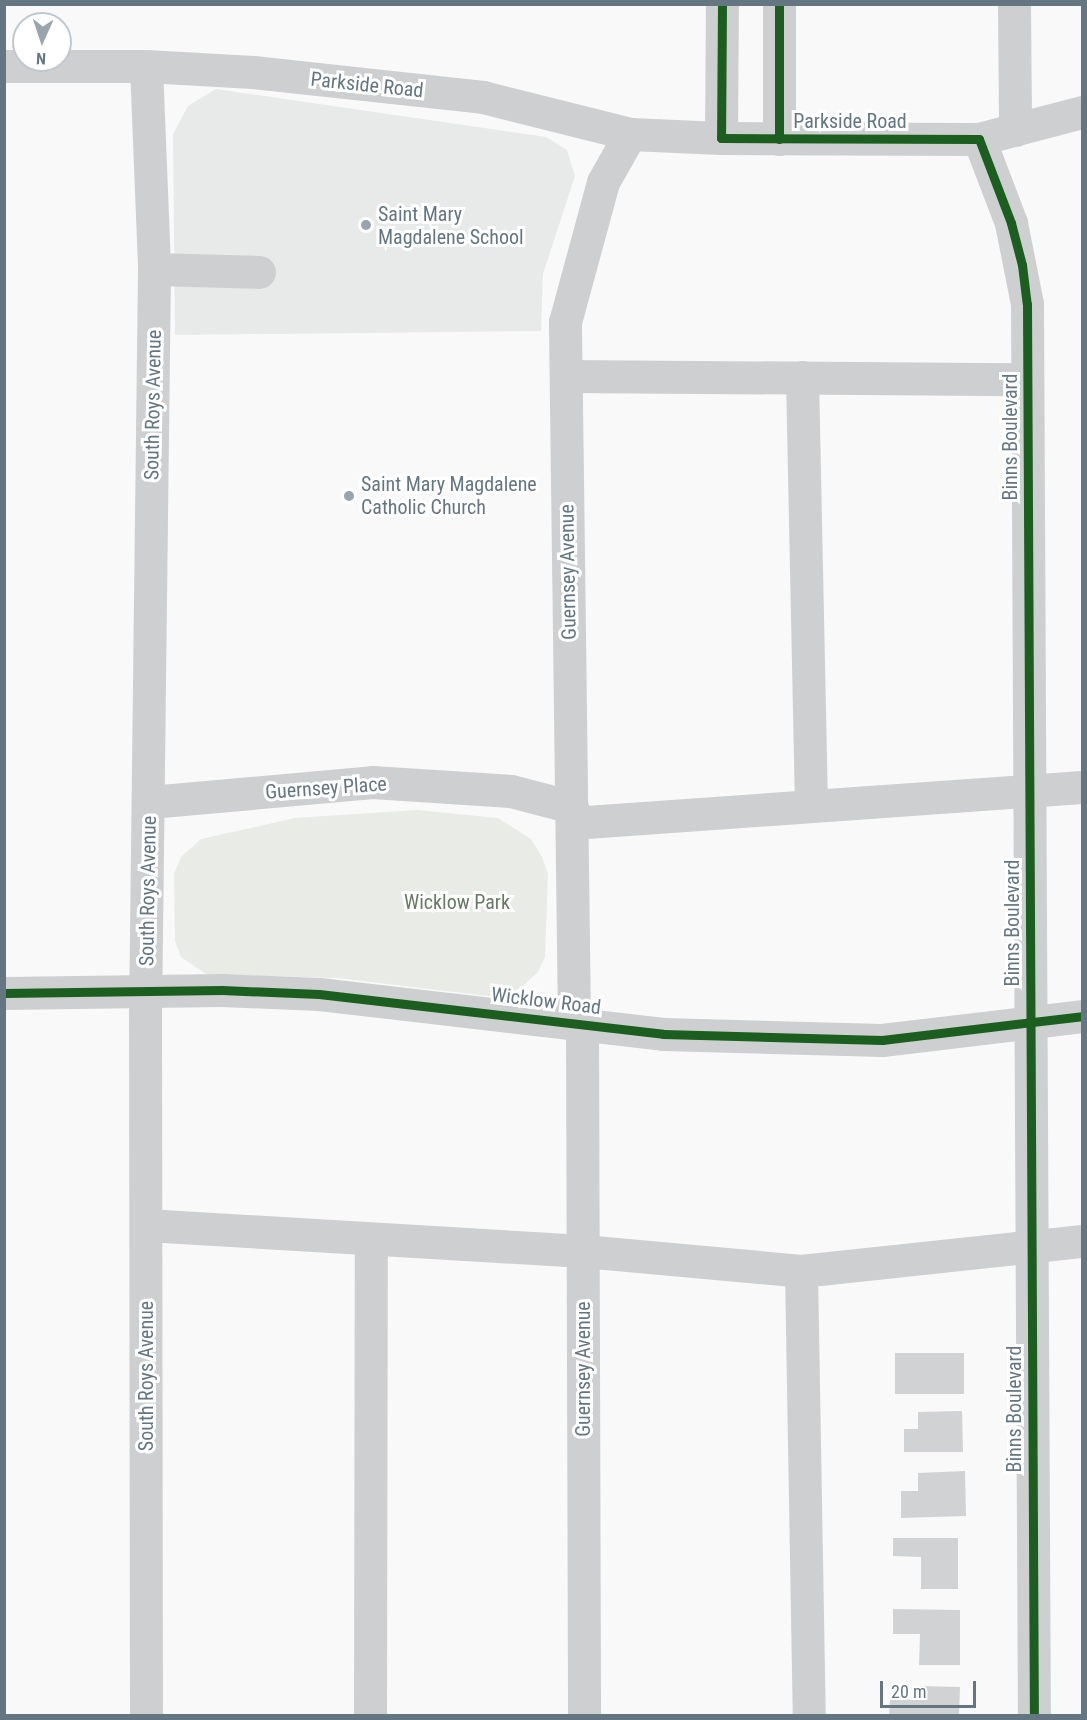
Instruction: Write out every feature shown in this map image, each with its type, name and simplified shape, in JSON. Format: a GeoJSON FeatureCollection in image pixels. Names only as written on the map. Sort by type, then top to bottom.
{"type":"FeatureCollection","features":[{"type":"Feature","properties":{"kind":"street"},"geometry":{"type":"LineString","coordinates":[[722,4],[722,138]]}},
{"type":"Feature","properties":{"kind":"street"},"geometry":{"type":"LineString","coordinates":[[779,4],[779,139]]}},
{"type":"Feature","properties":{"kind":"street"},"geometry":{"type":"LineString","coordinates":[[1014,4],[1015,130]]}},
{"type":"Feature","properties":{"kind":"street","name":"Parkside Road"},"geometry":{"type":"LineString","coordinates":[[4,66],[146,66],[253,72],[483,97],[630,134],[722,138],[979,139],[1083,112]]}},
{"type":"Feature","properties":{"kind":"street","name":"South Roys Avenue"},"geometry":{"type":"LineString","coordinates":[[146,66],[154,269],[150,801],[146,992],[146,1716]]}},
{"type":"Feature","properties":{"kind":"street","name":"Guernsey Avenue"},"geometry":{"type":"LineString","coordinates":[[584,1716],[583,1251],[572,815],[566,376],[568,311],[603,182],[630,134]]}},
{"type":"Feature","properties":{"kind":"street","name":"Binns Boulevard"},"geometry":{"type":"LineString","coordinates":[[979,139],[1011,223],[1022,265],[1027,304],[1034,1716]]}},
{"type":"Feature","properties":{"kind":"street"},"geometry":{"type":"LineString","coordinates":[[154,269],[259,272]]}},
{"type":"Feature","properties":{"kind":"street"},"geometry":{"type":"LineString","coordinates":[[566,376],[1027,379]]}},
{"type":"Feature","properties":{"kind":"street"},"geometry":{"type":"LineString","coordinates":[[802,377],[811,804]]}},
{"type":"Feature","properties":{"kind":"street","name":"Guernsey Place"},"geometry":{"type":"LineString","coordinates":[[150,801],[372,782],[512,791],[572,815],[639,821],[811,804],[1029,793],[1083,788]]}},
{"type":"Feature","properties":{"kind":"street","name":"Wicklow Road"},"geometry":{"type":"LineString","coordinates":[[4,993],[319,994],[663,1034],[882,1040],[1030,1025],[1083,1016]]}},
{"type":"Feature","properties":{"kind":"street"},"geometry":{"type":"LineString","coordinates":[[146,1225],[583,1251],[801,1271],[1083,1241]]}},
{"type":"Feature","properties":{"kind":"street"},"geometry":{"type":"LineString","coordinates":[[370,1716],[371,1239]]}},
{"type":"Feature","properties":{"kind":"street"},"geometry":{"type":"LineString","coordinates":[[801,1271],[809,1716]]}},
{"type":"Feature","properties":{"kind":"shaded area","name":"Saint Mary Magdalene School"},"geometry":{"type":"Polygon","coordinates":[[[216,89],[546,137],[567,150],[575,176],[543,274],[541,331],[175,335],[173,134],[188,106],[216,89]]]}},
{"type":"Feature","properties":{"kind":"green space","name":"Wicklow Park"},"geometry":{"type":"Polygon","coordinates":[[[417,810],[498,818],[531,839],[542,857],[548,874],[545,957],[538,972],[508,995],[488,996],[337,978],[206,974],[181,957],[175,941],[174,874],[181,857],[201,839],[295,818],[417,810]]]}},
{"type":"Feature","properties":{"kind":"building"},"geometry":{"type":"Polygon","coordinates":[[[895,1353],[964,1353],[964,1394],[895,1394],[895,1353]]]}},
{"type":"Feature","properties":{"kind":"building"},"geometry":{"type":"Polygon","coordinates":[[[962,1411],[963,1452],[904,1452],[904,1429],[918,1429],[918,1412],[962,1411]]]}},
{"type":"Feature","properties":{"kind":"building"},"geometry":{"type":"Polygon","coordinates":[[[965,1471],[966,1516],[901,1518],[901,1491],[918,1491],[918,1473],[965,1471]]]}},
{"type":"Feature","properties":{"kind":"building"},"geometry":{"type":"Polygon","coordinates":[[[893,1538],[958,1538],[958,1589],[921,1589],[921,1557],[893,1556],[893,1538]]]}},
{"type":"Feature","properties":{"kind":"building"},"geometry":{"type":"Polygon","coordinates":[[[893,1609],[960,1610],[960,1665],[919,1665],[920,1634],[893,1634],[893,1609]]]}},
{"type":"Feature","properties":{"kind":"building"},"geometry":{"type":"Polygon","coordinates":[[[920,1686],[960,1687],[959,1716],[889,1716],[890,1699],[919,1700],[920,1686]]]}},
{"type":"Feature","properties":{"kind":"cycle path"},"geometry":{"type":"LineString","coordinates":[[722,4],[721,138],[979,139],[1011,223],[1022,265],[1027,304],[1034,1716]]}},
{"type":"Feature","properties":{"kind":"cycle path"},"geometry":{"type":"LineString","coordinates":[[779,4],[779,139]]}},
{"type":"Feature","properties":{"kind":"cycle path"},"geometry":{"type":"LineString","coordinates":[[4,993],[222,990],[319,994],[663,1034],[882,1040],[1082,1016]]}},
{"type":"Feature","properties":{"kind":"place","name":"Saint Mary Magdalene School"},"geometry":{"type":"Point","coordinates":[366,225]}},
{"type":"Feature","properties":{"kind":"place","name":"Saint Mary Magdalene Catholic Church"},"geometry":{"type":"Point","coordinates":[349,496]}}]}
